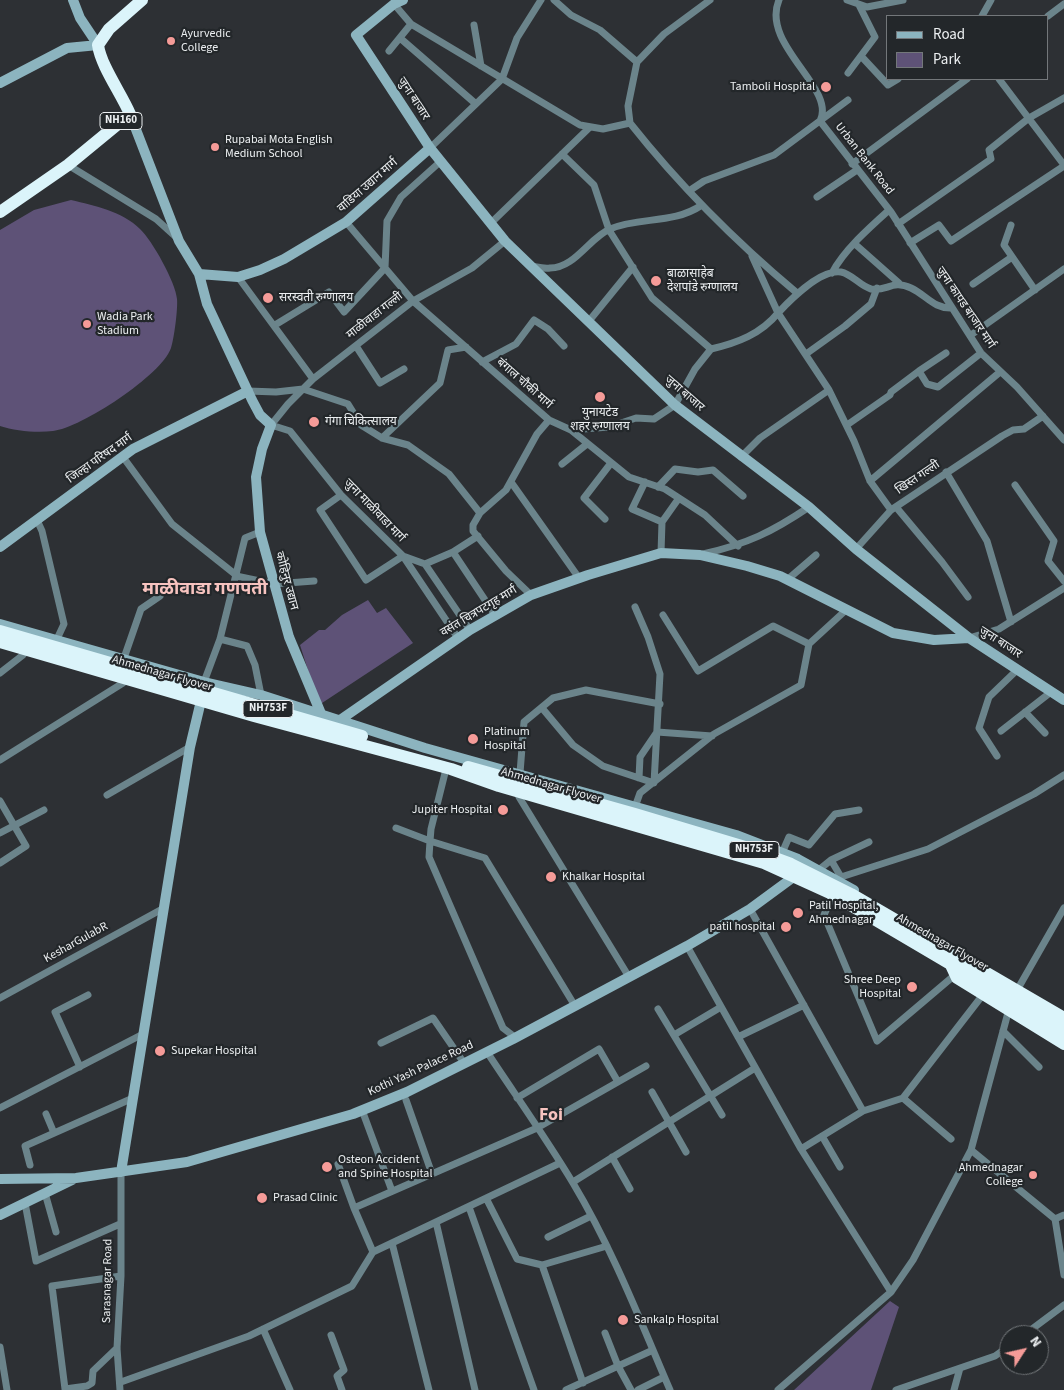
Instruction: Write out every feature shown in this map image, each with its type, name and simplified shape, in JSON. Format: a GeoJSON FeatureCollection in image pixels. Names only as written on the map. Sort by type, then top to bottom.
{"type":"FeatureCollection","features":[{"type":"Feature","properties":{"kind":"highway"},"geometry":{"type":"LineString","coordinates":[[98,45],[109,29],[142,0]]}},
{"type":"Feature","properties":{"kind":"highway","name":"NH160"},"geometry":{"type":"LineString","coordinates":[[0,212],[68,165],[130,114],[121,92],[100,57],[98,45]]}},
{"type":"Feature","properties":{"kind":"highway","name":"Ahmednagar Flyover"},"geometry":{"type":"LineString","coordinates":[[0,630],[745,847],[791,864],[820,877],[953,958],[1064,1031]]}},
{"type":"Feature","properties":{"kind":"highway","name":"Ahmednagar Flyover"},"geometry":{"type":"LineString","coordinates":[[0,642],[254,716],[451,769],[499,786],[764,862],[830,894],[1064,1018]]}},
{"type":"Feature","properties":{"kind":"highway"},"geometry":{"type":"LineString","coordinates":[[1064,1011],[969,954],[953,958],[957,978],[1064,1044]]}},
{"type":"Feature","properties":{"kind":"street"},"geometry":{"type":"LineString","coordinates":[[0,83],[67,48],[98,45],[80,18],[73,0]]}},
{"type":"Feature","properties":{"kind":"street"},"geometry":{"type":"LineString","coordinates":[[502,79],[518,38],[541,0]]}},
{"type":"Feature","properties":{"kind":"street"},"geometry":{"type":"LineString","coordinates":[[554,0],[571,15],[600,30],[637,62]]}},
{"type":"Feature","properties":{"kind":"street"},"geometry":{"type":"LineString","coordinates":[[710,0],[664,34],[637,62],[628,106],[630,123],[689,191],[750,254],[797,293]]}},
{"type":"Feature","properties":{"kind":"street","name":"Urban Bank Road"},"geometry":{"type":"LineString","coordinates":[[779,0],[775,8],[778,30],[794,60],[821,99],[824,113],[820,120],[898,224]]}},
{"type":"Feature","properties":{"kind":"street"},"geometry":{"type":"LineString","coordinates":[[847,0],[867,7],[903,0]]}},
{"type":"Feature","properties":{"kind":"street"},"geometry":{"type":"LineString","coordinates":[[983,15],[991,0]]}},
{"type":"Feature","properties":{"kind":"street"},"geometry":{"type":"LineString","coordinates":[[396,1],[412,24],[580,125],[603,129],[630,123]]}},
{"type":"Feature","properties":{"kind":"street","name":"जुना बाजार"},"geometry":{"type":"LineString","coordinates":[[396,1],[356,35],[430,148],[505,241],[675,405],[809,507],[856,549],[969,638],[1064,700]]}},
{"type":"Feature","properties":{"kind":"street"},"geometry":{"type":"LineString","coordinates":[[1049,15],[1064,4]]}},
{"type":"Feature","properties":{"kind":"street"},"geometry":{"type":"LineString","coordinates":[[848,73],[875,37],[859,5]]}},
{"type":"Feature","properties":{"kind":"street"},"geometry":{"type":"LineString","coordinates":[[389,51],[412,24]]}},
{"type":"Feature","properties":{"kind":"street"},"geometry":{"type":"LineString","coordinates":[[474,25],[481,66]]}},
{"type":"Feature","properties":{"kind":"street"},"geometry":{"type":"LineString","coordinates":[[400,38],[476,104]]}},
{"type":"Feature","properties":{"kind":"street"},"geometry":{"type":"LineString","coordinates":[[861,56],[888,85],[896,80]]}},
{"type":"Feature","properties":{"kind":"street","name":"वाडिया उद्यान मार्ग"},"geometry":{"type":"LineString","coordinates":[[199,274],[238,276],[284,259],[346,222],[430,148],[502,79]]}},
{"type":"Feature","properties":{"kind":"street"},"geometry":{"type":"LineString","coordinates":[[852,164],[967,80]]}},
{"type":"Feature","properties":{"kind":"street"},"geometry":{"type":"LineString","coordinates":[[910,243],[939,225],[951,242],[1064,165],[1000,80]]}},
{"type":"Feature","properties":{"kind":"street"},"geometry":{"type":"LineString","coordinates":[[898,224],[991,158],[989,150],[1029,118],[1064,98]]}},
{"type":"Feature","properties":{"kind":"street"},"geometry":{"type":"LineString","coordinates":[[689,191],[704,181],[774,155],[848,100]]}},
{"type":"Feature","properties":{"kind":"street"},"geometry":{"type":"LineString","coordinates":[[130,114],[179,241],[199,274],[207,304],[260,415],[271,425]]}},
{"type":"Feature","properties":{"kind":"street"},"geometry":{"type":"LineString","coordinates":[[491,224],[590,126]]}},
{"type":"Feature","properties":{"kind":"street"},"geometry":{"type":"LineString","coordinates":[[562,154],[594,185],[609,230],[652,298],[711,349]]}},
{"type":"Feature","properties":{"kind":"street"},"geometry":{"type":"LineString","coordinates":[[275,325],[329,292],[344,312],[385,268],[387,221],[401,197],[441,161]]}},
{"type":"Feature","properties":{"kind":"street"},"geometry":{"type":"LineString","coordinates":[[68,165],[156,219],[179,241]]}},
{"type":"Feature","properties":{"kind":"street"},"geometry":{"type":"LineString","coordinates":[[817,197],[857,170]]}},
{"type":"Feature","properties":{"kind":"street"},"geometry":{"type":"LineString","coordinates":[[531,266],[551,268],[566,264],[609,230],[628,224],[671,219],[692,212],[702,205]]}},
{"type":"Feature","properties":{"kind":"street"},"geometry":{"type":"LineString","coordinates":[[156,219],[167,210]]}},
{"type":"Feature","properties":{"kind":"street"},"geometry":{"type":"LineString","coordinates":[[832,273],[838,262],[860,236],[889,210]]}},
{"type":"Feature","properties":{"kind":"street","name":"बंगाल चौकी मार्ग"},"geometry":{"type":"LineString","coordinates":[[346,222],[413,302],[549,420],[571,430],[610,463],[629,476],[658,487],[705,515],[738,546]]}},
{"type":"Feature","properties":{"kind":"street","name":"जुना कापड बाजार मार्ग"},"geometry":{"type":"LineString","coordinates":[[898,224],[981,353],[1017,387],[1064,440]]}},
{"type":"Feature","properties":{"kind":"street"},"geometry":{"type":"LineString","coordinates":[[1011,225],[1004,245],[1035,290]]}},
{"type":"Feature","properties":{"kind":"street","name":"माळीवाडा गल्ली"},"geometry":{"type":"LineString","coordinates":[[271,425],[313,379],[413,302],[472,268],[505,241]]}},
{"type":"Feature","properties":{"kind":"street"},"geometry":{"type":"LineString","coordinates":[[855,244],[898,283],[913,289],[933,304],[944,308],[952,308]]}},
{"type":"Feature","properties":{"kind":"street"},"geometry":{"type":"LineString","coordinates":[[750,254],[778,313],[829,390],[847,425],[870,481],[942,562],[968,597]]}},
{"type":"Feature","properties":{"kind":"street"},"geometry":{"type":"LineString","coordinates":[[973,284],[1012,257]]}},
{"type":"Feature","properties":{"kind":"street"},"geometry":{"type":"LineString","coordinates":[[589,321],[633,267]]}},
{"type":"Feature","properties":{"kind":"street"},"geometry":{"type":"LineString","coordinates":[[971,335],[1064,270]]}},
{"type":"Feature","properties":{"kind":"street"},"geometry":{"type":"LineString","coordinates":[[571,430],[609,427],[636,418],[654,419],[675,405],[694,369],[711,349],[732,344],[758,332],[797,293],[832,273],[840,272],[856,279],[870,289],[898,283]]}},
{"type":"Feature","properties":{"kind":"street"},"geometry":{"type":"LineString","coordinates":[[238,276],[313,379]]}},
{"type":"Feature","properties":{"kind":"street"},"geometry":{"type":"LineString","coordinates":[[806,354],[845,326],[871,304],[877,288]]}},
{"type":"Feature","properties":{"kind":"street"},"geometry":{"type":"LineString","coordinates":[[482,362],[516,344],[534,320],[548,329],[564,346]]}},
{"type":"Feature","properties":{"kind":"street"},"geometry":{"type":"LineString","coordinates":[[356,346],[380,383],[404,369]]}},
{"type":"Feature","properties":{"kind":"street"},"geometry":{"type":"LineString","coordinates":[[382,438],[440,383],[448,350],[466,347]]}},
{"type":"Feature","properties":{"kind":"street"},"geometry":{"type":"LineString","coordinates":[[847,425],[946,353]]}},
{"type":"Feature","properties":{"kind":"street"},"geometry":{"type":"LineString","coordinates":[[919,371],[927,384],[938,387],[981,353]]}},
{"type":"Feature","properties":{"kind":"street"},"geometry":{"type":"LineString","coordinates":[[870,481],[1000,372]]}},
{"type":"Feature","properties":{"kind":"street"},"geometry":{"type":"LineString","coordinates":[[248,391],[276,392],[303,389],[348,404],[361,425],[382,438],[408,445],[448,474],[480,513]]}},
{"type":"Feature","properties":{"kind":"street"},"geometry":{"type":"LineString","coordinates":[[741,457],[760,438],[829,390]]}},
{"type":"Feature","properties":{"kind":"street","name":"जिल्हा परिषद मार्ग"},"geometry":{"type":"LineString","coordinates":[[0,547],[133,450],[248,391]]}},
{"type":"Feature","properties":{"kind":"street","name":"खिस्त गल्ली"},"geometry":{"type":"LineString","coordinates":[[856,549],[871,530],[894,509],[946,472],[1002,436],[1014,430],[1024,428],[1043,416]]}},
{"type":"Feature","properties":{"kind":"street"},"geometry":{"type":"LineString","coordinates":[[530,595],[506,571],[474,531],[473,525],[480,513],[506,490],[537,434],[549,420]]}},
{"type":"Feature","properties":{"kind":"street","name":"जुना माळीवाडा मार्ग"},"geometry":{"type":"LineString","coordinates":[[271,425],[290,431],[341,495],[403,556],[425,564]]}},
{"type":"Feature","properties":{"kind":"street","name":"कोहिनुर उद्यान"},"geometry":{"type":"LineString","coordinates":[[271,425],[262,450],[256,477],[260,532],[289,637],[322,716]]}},
{"type":"Feature","properties":{"kind":"street"},"geometry":{"type":"LineString","coordinates":[[562,464],[587,444]]}},
{"type":"Feature","properties":{"kind":"street"},"geometry":{"type":"LineString","coordinates":[[123,457],[172,524],[236,576],[274,584],[314,581]]}},
{"type":"Feature","properties":{"kind":"street"},"geometry":{"type":"LineString","coordinates":[[605,519],[584,498],[610,463]]}},
{"type":"Feature","properties":{"kind":"street"},"geometry":{"type":"LineString","coordinates":[[658,487],[675,469],[698,472],[713,470],[743,496]]}},
{"type":"Feature","properties":{"kind":"street"},"geometry":{"type":"LineString","coordinates":[[946,472],[987,542],[1010,622]]}},
{"type":"Feature","properties":{"kind":"street"},"geometry":{"type":"LineString","coordinates":[[511,482],[579,578]]}},
{"type":"Feature","properties":{"kind":"street"},"geometry":{"type":"LineString","coordinates":[[645,482],[632,510],[662,522]]}},
{"type":"Feature","properties":{"kind":"street"},"geometry":{"type":"LineString","coordinates":[[1015,485],[1054,541],[1048,561],[1064,581]]}},
{"type":"Feature","properties":{"kind":"street"},"geometry":{"type":"LineString","coordinates":[[341,495],[320,510],[366,580],[403,556],[458,638]]}},
{"type":"Feature","properties":{"kind":"street"},"geometry":{"type":"LineString","coordinates":[[661,553],[662,522],[679,498]]}},
{"type":"Feature","properties":{"kind":"street"},"geometry":{"type":"LineString","coordinates":[[700,555],[738,546],[780,526],[809,507]]}},
{"type":"Feature","properties":{"kind":"street"},"geometry":{"type":"LineString","coordinates":[[37,520],[42,531],[64,624],[57,640]]}},
{"type":"Feature","properties":{"kind":"street"},"geometry":{"type":"LineString","coordinates":[[204,682],[220,639],[246,538],[260,532]]}},
{"type":"Feature","properties":{"kind":"street"},"geometry":{"type":"LineString","coordinates":[[470,630],[425,564],[453,552],[478,536]]}},
{"type":"Feature","properties":{"kind":"street"},"geometry":{"type":"LineString","coordinates":[[453,552],[495,615]]}},
{"type":"Feature","properties":{"kind":"street","name":"वसंत चित्रपटगृह मार्ग"},"geometry":{"type":"LineString","coordinates":[[340,720],[470,630],[530,595],[661,553],[700,555],[747,566],[787,580],[893,633],[934,640],[969,638]]}},
{"type":"Feature","properties":{"kind":"street"},"geometry":{"type":"LineString","coordinates":[[787,580],[816,556]]}},
{"type":"Feature","properties":{"kind":"street"},"geometry":{"type":"LineString","coordinates":[[969,638],[999,629],[1064,588]]}},
{"type":"Feature","properties":{"kind":"street"},"geometry":{"type":"LineString","coordinates":[[124,658],[141,609],[160,596]]}},
{"type":"Feature","properties":{"kind":"street"},"geometry":{"type":"LineString","coordinates":[[635,608],[648,636],[660,674],[660,704],[654,783]]}},
{"type":"Feature","properties":{"kind":"street"},"geometry":{"type":"LineString","coordinates":[[635,807],[640,793],[712,736],[800,685],[809,644],[846,610]]}},
{"type":"Feature","properties":{"kind":"street"},"geometry":{"type":"LineString","coordinates":[[663,615],[698,671],[773,626],[809,644]]}},
{"type":"Feature","properties":{"kind":"street"},"geometry":{"type":"LineString","coordinates":[[0,624],[204,682],[261,696],[425,748],[520,773],[736,836],[809,864],[840,879],[1064,1011]]}},
{"type":"Feature","properties":{"kind":"street"},"geometry":{"type":"LineString","coordinates":[[220,639],[247,646],[255,665],[261,696]]}},
{"type":"Feature","properties":{"kind":"street"},"geometry":{"type":"LineString","coordinates":[[0,648],[333,743],[446,773],[519,797],[733,857],[830,897],[1064,1040]]}},
{"type":"Feature","properties":{"kind":"street"},"geometry":{"type":"LineString","coordinates":[[0,673],[23,655]]}},
{"type":"Feature","properties":{"kind":"street"},"geometry":{"type":"LineString","coordinates":[[997,756],[979,728],[990,696],[1018,670]]}},
{"type":"Feature","properties":{"kind":"street"},"geometry":{"type":"LineString","coordinates":[[0,760],[123,683]]}},
{"type":"Feature","properties":{"kind":"street"},"geometry":{"type":"LineString","coordinates":[[520,773],[524,722],[553,698],[586,690],[660,704]]}},
{"type":"Feature","properties":{"kind":"street"},"geometry":{"type":"LineString","coordinates":[[1001,730],[1051,692]]}},
{"type":"Feature","properties":{"kind":"street"},"geometry":{"type":"LineString","coordinates":[[120,1172],[190,747],[200,705]]}},
{"type":"Feature","properties":{"kind":"street"},"geometry":{"type":"LineString","coordinates":[[542,708],[573,745],[603,766],[654,783]]}},
{"type":"Feature","properties":{"kind":"street"},"geometry":{"type":"LineString","coordinates":[[1025,712],[1045,733]]}},
{"type":"Feature","properties":{"kind":"street"},"geometry":{"type":"LineString","coordinates":[[316,738],[322,716]]}},
{"type":"Feature","properties":{"kind":"street"},"geometry":{"type":"LineString","coordinates":[[333,743],[340,720]]}},
{"type":"Feature","properties":{"kind":"street"},"geometry":{"type":"LineString","coordinates":[[657,732],[712,736]]}},
{"type":"Feature","properties":{"kind":"street"},"geometry":{"type":"LineString","coordinates":[[639,778],[640,757],[657,732]]}},
{"type":"Feature","properties":{"kind":"street"},"geometry":{"type":"LineString","coordinates":[[107,795],[190,747]]}},
{"type":"Feature","properties":{"kind":"street"},"geometry":{"type":"LineString","coordinates":[[446,773],[430,829],[429,857],[502,1028],[516,1038]]}},
{"type":"Feature","properties":{"kind":"street"},"geometry":{"type":"LineString","coordinates":[[956,974],[877,1041],[824,915],[830,897],[840,879],[928,849],[1034,794],[1064,775]]}},
{"type":"Feature","properties":{"kind":"street"},"geometry":{"type":"LineString","coordinates":[[519,797],[629,977]]}},
{"type":"Feature","properties":{"kind":"street"},"geometry":{"type":"LineString","coordinates":[[0,801],[26,846],[0,863]]}},
{"type":"Feature","properties":{"kind":"street"},"geometry":{"type":"LineString","coordinates":[[0,833],[44,810]]}},
{"type":"Feature","properties":{"kind":"street"},"geometry":{"type":"LineString","coordinates":[[782,853],[790,837],[809,845],[835,814],[859,810]]}},
{"type":"Feature","properties":{"kind":"street"},"geometry":{"type":"LineString","coordinates":[[396,828],[485,858],[575,1006]]}},
{"type":"Feature","properties":{"kind":"street"},"geometry":{"type":"LineString","coordinates":[[796,882],[831,860],[869,842]]}},
{"type":"Feature","properties":{"kind":"street"},"geometry":{"type":"LineString","coordinates":[[831,860],[840,879]]}},
{"type":"Feature","properties":{"kind":"street","name":"Kothi Yash Palace Road"},"geometry":{"type":"LineString","coordinates":[[0,1179],[76,1178],[186,1162],[362,1110],[407,1092],[516,1038],[686,946],[796,882],[809,864]]}},
{"type":"Feature","properties":{"kind":"street","name":"KesharGulabR"},"geometry":{"type":"LineString","coordinates":[[0,998],[164,908]]}},
{"type":"Feature","properties":{"kind":"street"},"geometry":{"type":"LineString","coordinates":[[778,1390],[892,1292],[914,1260],[971,1150],[1010,1007],[1019,986],[1064,908]]}},
{"type":"Feature","properties":{"kind":"street"},"geometry":{"type":"LineString","coordinates":[[750,909],[863,1111]]}},
{"type":"Feature","properties":{"kind":"street"},"geometry":{"type":"LineString","coordinates":[[686,946],[801,1149],[892,1292]]}},
{"type":"Feature","properties":{"kind":"street"},"geometry":{"type":"LineString","coordinates":[[801,1149],[863,1111],[903,1098],[985,992]]}},
{"type":"Feature","properties":{"kind":"street"},"geometry":{"type":"LineString","coordinates":[[80,1067],[54,1012],[88,995]]}},
{"type":"Feature","properties":{"kind":"street"},"geometry":{"type":"LineString","coordinates":[[738,1037],[804,1005]]}},
{"type":"Feature","properties":{"kind":"street"},"geometry":{"type":"LineString","coordinates":[[674,1035],[721,1007]]}},
{"type":"Feature","properties":{"kind":"street"},"geometry":{"type":"LineString","coordinates":[[658,1009],[722,1115]]}},
{"type":"Feature","properties":{"kind":"street"},"geometry":{"type":"LineString","coordinates":[[381,1043],[403,1035],[433,1018],[464,1063]]}},
{"type":"Feature","properties":{"kind":"street"},"geometry":{"type":"LineString","coordinates":[[1004,1031],[1038,1067]]}},
{"type":"Feature","properties":{"kind":"street"},"geometry":{"type":"LineString","coordinates":[[0,1108],[143,1034]]}},
{"type":"Feature","properties":{"kind":"street"},"geometry":{"type":"LineString","coordinates":[[517,1098],[599,1049],[618,1082]]}},
{"type":"Feature","properties":{"kind":"street"},"geometry":{"type":"LineString","coordinates":[[487,1052],[573,1182],[607,1246],[670,1390]]}},
{"type":"Feature","properties":{"kind":"street"},"geometry":{"type":"LineString","coordinates":[[354,1208],[537,1128],[646,1066]]}},
{"type":"Feature","properties":{"kind":"street"},"geometry":{"type":"LineString","coordinates":[[573,1182],[755,1068]]}},
{"type":"Feature","properties":{"kind":"street"},"geometry":{"type":"LineString","coordinates":[[652,1092],[686,1152]]}},
{"type":"Feature","properties":{"kind":"street"},"geometry":{"type":"LineString","coordinates":[[30,1165],[25,1146],[133,1098]]}},
{"type":"Feature","properties":{"kind":"street"},"geometry":{"type":"LineString","coordinates":[[903,1098],[951,1139]]}},
{"type":"Feature","properties":{"kind":"street"},"geometry":{"type":"LineString","coordinates":[[406,1100],[432,1174]]}},
{"type":"Feature","properties":{"kind":"street"},"geometry":{"type":"LineString","coordinates":[[362,1110],[392,1191]]}},
{"type":"Feature","properties":{"kind":"street"},"geometry":{"type":"LineString","coordinates":[[46,1114],[54,1133]]}},
{"type":"Feature","properties":{"kind":"street"},"geometry":{"type":"LineString","coordinates":[[822,1136],[840,1167]]}},
{"type":"Feature","properties":{"kind":"street"},"geometry":{"type":"LineString","coordinates":[[971,1150],[1055,1219],[1064,1275]]}},
{"type":"Feature","properties":{"kind":"street"},"geometry":{"type":"LineString","coordinates":[[612,1158],[630,1189]]}},
{"type":"Feature","properties":{"kind":"street"},"geometry":{"type":"LineString","coordinates":[[120,1386],[263,1329],[352,1286],[373,1252],[560,1163]]}},
{"type":"Feature","properties":{"kind":"street"},"geometry":{"type":"LineString","coordinates":[[338,1164],[373,1252]]}},
{"type":"Feature","properties":{"kind":"street","name":"Sarasnagar Road"},"geometry":{"type":"LineString","coordinates":[[120,1172],[120,1276],[117,1348],[120,1386]]}},
{"type":"Feature","properties":{"kind":"street"},"geometry":{"type":"LineString","coordinates":[[0,1215],[76,1178]]}},
{"type":"Feature","properties":{"kind":"street"},"geometry":{"type":"LineString","coordinates":[[46,1193],[56,1232]]}},
{"type":"Feature","properties":{"kind":"street"},"geometry":{"type":"LineString","coordinates":[[486,1198],[517,1259],[542,1265],[607,1246]]}},
{"type":"Feature","properties":{"kind":"street"},"geometry":{"type":"LineString","coordinates":[[25,1203],[36,1261],[120,1224]]}},
{"type":"Feature","properties":{"kind":"street"},"geometry":{"type":"LineString","coordinates":[[468,1207],[534,1390]]}},
{"type":"Feature","properties":{"kind":"street"},"geometry":{"type":"LineString","coordinates":[[1055,1219],[1064,1215]]}},
{"type":"Feature","properties":{"kind":"street"},"geometry":{"type":"LineString","coordinates":[[548,1237],[591,1216]]}},
{"type":"Feature","properties":{"kind":"street"},"geometry":{"type":"LineString","coordinates":[[436,1222],[475,1390]]}},
{"type":"Feature","properties":{"kind":"street"},"geometry":{"type":"LineString","coordinates":[[392,1243],[428,1390]]}},
{"type":"Feature","properties":{"kind":"street"},"geometry":{"type":"LineString","coordinates":[[542,1265],[582,1383]]}},
{"type":"Feature","properties":{"kind":"street"},"geometry":{"type":"LineString","coordinates":[[117,1348],[93,1371],[92,1383],[87,1386],[65,1388],[52,1286],[120,1276]]}},
{"type":"Feature","properties":{"kind":"street"},"geometry":{"type":"LineString","coordinates":[[1037,1325],[1064,1305]]}},
{"type":"Feature","properties":{"kind":"street"},"geometry":{"type":"LineString","coordinates":[[263,1329],[290,1390]]}},
{"type":"Feature","properties":{"kind":"street"},"geometry":{"type":"LineString","coordinates":[[605,1333],[618,1366],[631,1390]]}},
{"type":"Feature","properties":{"kind":"street"},"geometry":{"type":"LineString","coordinates":[[331,1335],[344,1370],[337,1376],[342,1390]]}},
{"type":"Feature","properties":{"kind":"street"},"geometry":{"type":"LineString","coordinates":[[0,1346],[7,1390]]}},
{"type":"Feature","properties":{"kind":"street"},"geometry":{"type":"LineString","coordinates":[[566,1390],[653,1350]]}},
{"type":"Feature","properties":{"kind":"street"},"geometry":{"type":"LineString","coordinates":[[896,1390],[999,1354]]}},
{"type":"Feature","properties":{"kind":"street"},"geometry":{"type":"LineString","coordinates":[[954,1390],[960,1368]]}},
{"type":"Feature","properties":{"kind":"street"},"geometry":{"type":"LineString","coordinates":[[638,1390],[664,1377]]}},
{"type":"Feature","properties":{"kind":"green space","name":"Wadia Park Stadium"},"geometry":{"type":"Polygon","coordinates":[[[71,200],[117,213],[133,223],[151,242],[163,262],[176,292],[176,324],[171,348],[153,372],[119,398],[82,421],[66,428],[47,432],[6,428],[0,426],[0,230],[34,210],[71,200]]]}},
{"type":"Feature","properties":{"kind":"green space"},"geometry":{"type":"Polygon","coordinates":[[[368,600],[377,613],[386,608],[413,643],[319,705],[300,645],[319,630],[325,630],[342,615],[368,600]]]}},
{"type":"Feature","properties":{"kind":"green space"},"geometry":{"type":"Polygon","coordinates":[[[890,1301],[899,1307],[871,1390],[794,1390],[890,1301]]]}},
{"type":"Feature","properties":{"kind":"place","name":"Ayurvedic College"},"geometry":{"type":"Point","coordinates":[171,41]}},
{"type":"Feature","properties":{"kind":"place","name":"Tamboli Hospital"},"geometry":{"type":"Point","coordinates":[826,87]}},
{"type":"Feature","properties":{"kind":"place","name":"Rupabai Mota English Medium School"},"geometry":{"type":"Point","coordinates":[215,147]}},
{"type":"Feature","properties":{"kind":"place","name":"बाळासाहेब देशपांडे रुग्णालय"},"geometry":{"type":"Point","coordinates":[656,281]}},
{"type":"Feature","properties":{"kind":"place","name":"सरस्वती रुग्णालय"},"geometry":{"type":"Point","coordinates":[268,298]}},
{"type":"Feature","properties":{"kind":"place","name":"Wadia Park Stadium"},"geometry":{"type":"Point","coordinates":[87,324]}},
{"type":"Feature","properties":{"kind":"place","name":"युनायटेड शहर रुग्णालय"},"geometry":{"type":"Point","coordinates":[600,397]}},
{"type":"Feature","properties":{"kind":"place","name":"गंगा चिकित्सालय"},"geometry":{"type":"Point","coordinates":[314,422]}},
{"type":"Feature","properties":{"kind":"place","name":"Platinum Hospital"},"geometry":{"type":"Point","coordinates":[473,739]}},
{"type":"Feature","properties":{"kind":"place","name":"Jupiter Hospital"},"geometry":{"type":"Point","coordinates":[503,810]}},
{"type":"Feature","properties":{"kind":"place","name":"Khalkar Hospital"},"geometry":{"type":"Point","coordinates":[551,877]}},
{"type":"Feature","properties":{"kind":"place","name":"Patil Hospital, Ahmednagar"},"geometry":{"type":"Point","coordinates":[798,913]}},
{"type":"Feature","properties":{"kind":"place","name":"patil hospital"},"geometry":{"type":"Point","coordinates":[786,927]}},
{"type":"Feature","properties":{"kind":"place","name":"Shree Deep Hospital"},"geometry":{"type":"Point","coordinates":[912,987]}},
{"type":"Feature","properties":{"kind":"place","name":"Supekar Hospital"},"geometry":{"type":"Point","coordinates":[160,1051]}},
{"type":"Feature","properties":{"kind":"place","name":"Osteon Accident and Spine Hospital"},"geometry":{"type":"Point","coordinates":[327,1167]}},
{"type":"Feature","properties":{"kind":"place","name":"Ahmednagar College"},"geometry":{"type":"Point","coordinates":[1033,1175]}},
{"type":"Feature","properties":{"kind":"place","name":"Prasad Clinic"},"geometry":{"type":"Point","coordinates":[262,1198]}},
{"type":"Feature","properties":{"kind":"place","name":"Sankalp Hospital"},"geometry":{"type":"Point","coordinates":[623,1320]}},
{"type":"Feature","properties":{"kind":"district","name":"माळीवाडा गणपती"},"geometry":{"type":"Point","coordinates":[205,590]}},
{"type":"Feature","properties":{"kind":"district","name":"Foi"},"geometry":{"type":"Point","coordinates":[551,1116]}}]}
